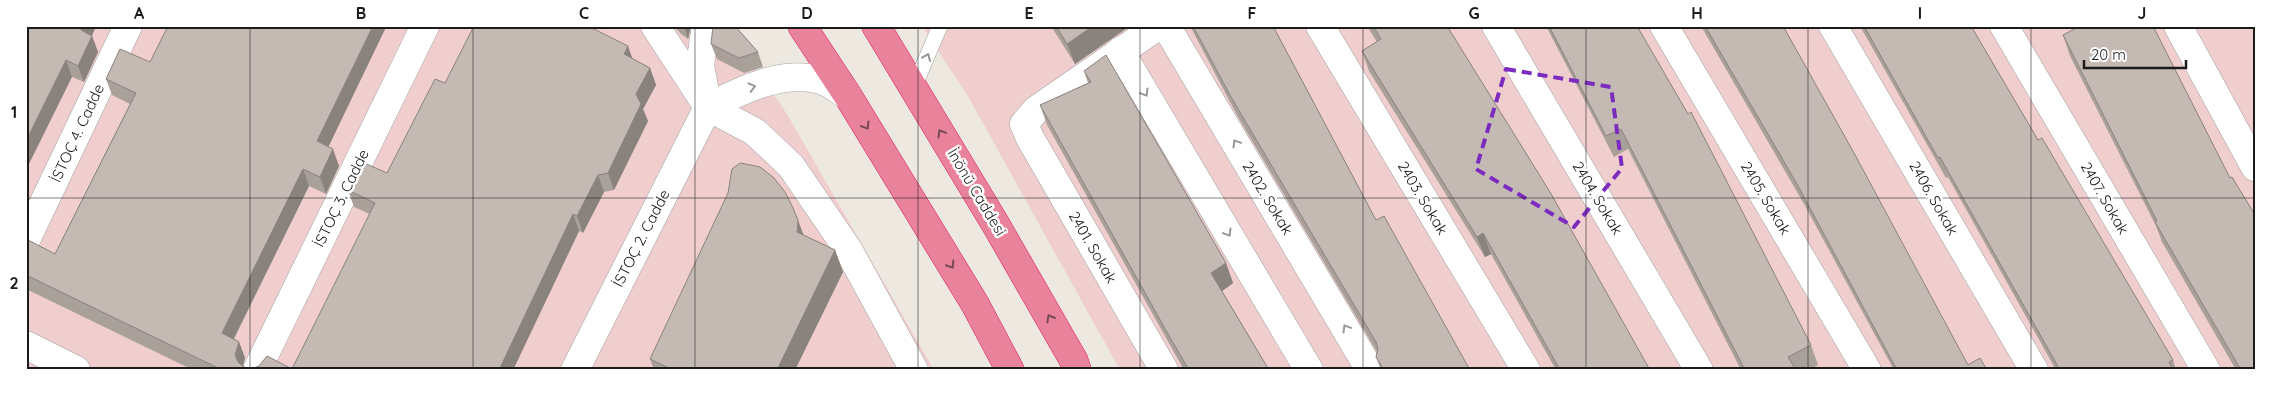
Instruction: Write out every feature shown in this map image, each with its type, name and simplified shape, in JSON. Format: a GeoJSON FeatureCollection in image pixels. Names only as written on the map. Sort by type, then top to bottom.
{"type":"FeatureCollection","features":[{"type":"Feature","properties":{"kind":"highway"},"geometry":{"type":"LineString","coordinates":[[802,26],[848,96],[975,304],[1010,370]]}},
{"type":"Feature","properties":{"kind":"highway","name":"İnönü Caddesi"},"geometry":{"type":"LineString","coordinates":[[876,26],[914,87],[1078,367]]}},
{"type":"Feature","properties":{"kind":"street","name":"İSTOÇ 4. Cadde"},"geometry":{"type":"LineString","coordinates":[[26,240],[128,26]]}},
{"type":"Feature","properties":{"kind":"street","name":"İSTOÇ 3. Cadde"},"geometry":{"type":"LineString","coordinates":[[257,370],[425,26]]}},
{"type":"Feature","properties":{"kind":"street"},"geometry":{"type":"LineString","coordinates":[[654,26],[708,106],[755,132],[791,166],[849,251],[914,370]]}},
{"type":"Feature","properties":{"kind":"street"},"geometry":{"type":"LineString","coordinates":[[706,26],[700,65],[708,106]]}},
{"type":"Feature","properties":{"kind":"street"},"geometry":{"type":"LineString","coordinates":[[1158,26],[1120,51],[1309,370]]}},
{"type":"Feature","properties":{"kind":"street","name":"2402. Sokak"},"geometry":{"type":"LineString","coordinates":[[1166,26],[1370,370]]}},
{"type":"Feature","properties":{"kind":"street","name":"2403. Sokak"},"geometry":{"type":"LineString","coordinates":[[1320,26],[1526,370]]}},
{"type":"Feature","properties":{"kind":"street","name":"2404. Sokak"},"geometry":{"type":"LineString","coordinates":[[1496,26],[1699,370]]}},
{"type":"Feature","properties":{"kind":"street","name":"2405. Sokak"},"geometry":{"type":"LineString","coordinates":[[1664,26],[1867,370]]}},
{"type":"Feature","properties":{"kind":"street","name":"2406. Sokak"},"geometry":{"type":"LineString","coordinates":[[1833,26],[2034,370]]}},
{"type":"Feature","properties":{"kind":"street","name":"2407. Sokak"},"geometry":{"type":"LineString","coordinates":[[2004,26],[2206,370]]}},
{"type":"Feature","properties":{"kind":"street"},"geometry":{"type":"LineString","coordinates":[[2178,26],[2255,167]]}},
{"type":"Feature","properties":{"kind":"street","name":"2401. Sokak"},"geometry":{"type":"LineString","coordinates":[[1120,51],[1036,110],[1024,124],[1030,138],[1164,370]]}},
{"type":"Feature","properties":{"kind":"street"},"geometry":{"type":"LineString","coordinates":[[708,106],[742,89],[785,78],[821,80],[848,96]]}},
{"type":"Feature","properties":{"kind":"street","name":"İSTOÇ 2. Cadde"},"geometry":{"type":"LineString","coordinates":[[575,370],[708,106]]}},
{"type":"Feature","properties":{"kind":"street"},"geometry":{"type":"LineString","coordinates":[[26,345],[76,370]]}},
{"type":"Feature","properties":{"kind":"lane"},"geometry":{"type":"LineString","coordinates":[[914,87],[940,26]]}},
{"type":"Feature","properties":{"kind":"highlighted area"},"geometry":{"type":"Polygon","coordinates":[[[1506,69],[1611,87],[1622,168],[1574,227],[1476,169],[1506,69]]]}},
{"type":"Feature","properties":{"kind":"shaded area"},"geometry":{"type":"Polygon","coordinates":[[[26,26],[727,26],[787,114],[934,370],[26,370],[26,26]]]}},
{"type":"Feature","properties":{"kind":"shaded area"},"geometry":{"type":"Polygon","coordinates":[[[922,26],[2255,26],[2255,370],[1120,370],[969,98],[922,26]]]}},
{"type":"Feature","properties":{"kind":"building"},"geometry":{"type":"Polygon","coordinates":[[[26,26],[82,26],[81,30],[92,36],[78,66],[66,60],[26,141],[26,26]]]}},
{"type":"Feature","properties":{"kind":"building"},"geometry":{"type":"Polygon","coordinates":[[[168,26],[373,26],[317,141],[333,149],[320,177],[303,169],[222,333],[239,342],[235,355],[238,362],[244,367],[251,369],[259,366],[267,356],[292,369],[375,203],[348,190],[362,162],[387,173],[435,79],[445,83],[474,26],[588,26],[628,46],[624,54],[650,68],[636,94],[641,104],[608,173],[598,175],[577,216],[573,214],[499,370],[222,370],[26,275],[26,239],[55,254],[136,93],[106,79],[120,49],[150,62],[168,26]]]}},
{"type":"Feature","properties":{"kind":"building"},"geometry":{"type":"Polygon","coordinates":[[[713,26],[735,26],[758,52],[739,58],[711,44],[713,26]]]}},
{"type":"Feature","properties":{"kind":"building"},"geometry":{"type":"Polygon","coordinates":[[[1056,26],[1093,26],[1067,44],[1056,26]]]}},
{"type":"Feature","properties":{"kind":"building"},"geometry":{"type":"Polygon","coordinates":[[[1193,26],[1273,26],[1376,220],[1384,216],[1470,370],[1384,370],[1376,357],[1378,349],[1376,342],[1231,97],[1193,26]]]}},
{"type":"Feature","properties":{"kind":"building"},"geometry":{"type":"Polygon","coordinates":[[[1373,26],[1447,26],[1550,192],[1650,370],[1560,370],[1483,233],[1477,237],[1362,51],[1381,39],[1373,26]]]}},
{"type":"Feature","properties":{"kind":"building"},"geometry":{"type":"Polygon","coordinates":[[[1549,26],[1637,26],[1688,114],[1691,112],[1811,345],[1788,357],[1796,370],[1745,370],[1621,129],[1606,136],[1549,26]]]}},
{"type":"Feature","properties":{"kind":"building"},"geometry":{"type":"Polygon","coordinates":[[[1705,26],[1783,26],[1968,365],[1980,358],[1987,370],[1897,370],[1797,184],[1705,26]]]}},
{"type":"Feature","properties":{"kind":"building"},"geometry":{"type":"Polygon","coordinates":[[[1864,26],[1971,26],[2038,140],[2042,138],[2173,360],[2169,362],[2173,370],[2060,370],[1864,26]]]}},
{"type":"Feature","properties":{"kind":"building"},"geometry":{"type":"Polygon","coordinates":[[[2080,26],[2153,26],[2230,178],[2232,177],[2255,215],[2255,370],[2241,370],[2155,222],[2157,221],[2063,35],[2080,26]]]}},
{"type":"Feature","properties":{"kind":"building"},"geometry":{"type":"Polygon","coordinates":[[[1106,55],[1226,263],[1211,273],[1269,370],[1189,370],[1040,105],[1091,82],[1084,71],[1106,55]]]}},
{"type":"Feature","properties":{"kind":"building"},"geometry":{"type":"Polygon","coordinates":[[[740,163],[760,167],[774,178],[785,192],[798,220],[797,232],[835,250],[777,370],[673,370],[650,359],[728,193],[732,169],[740,163]]]}}]}
